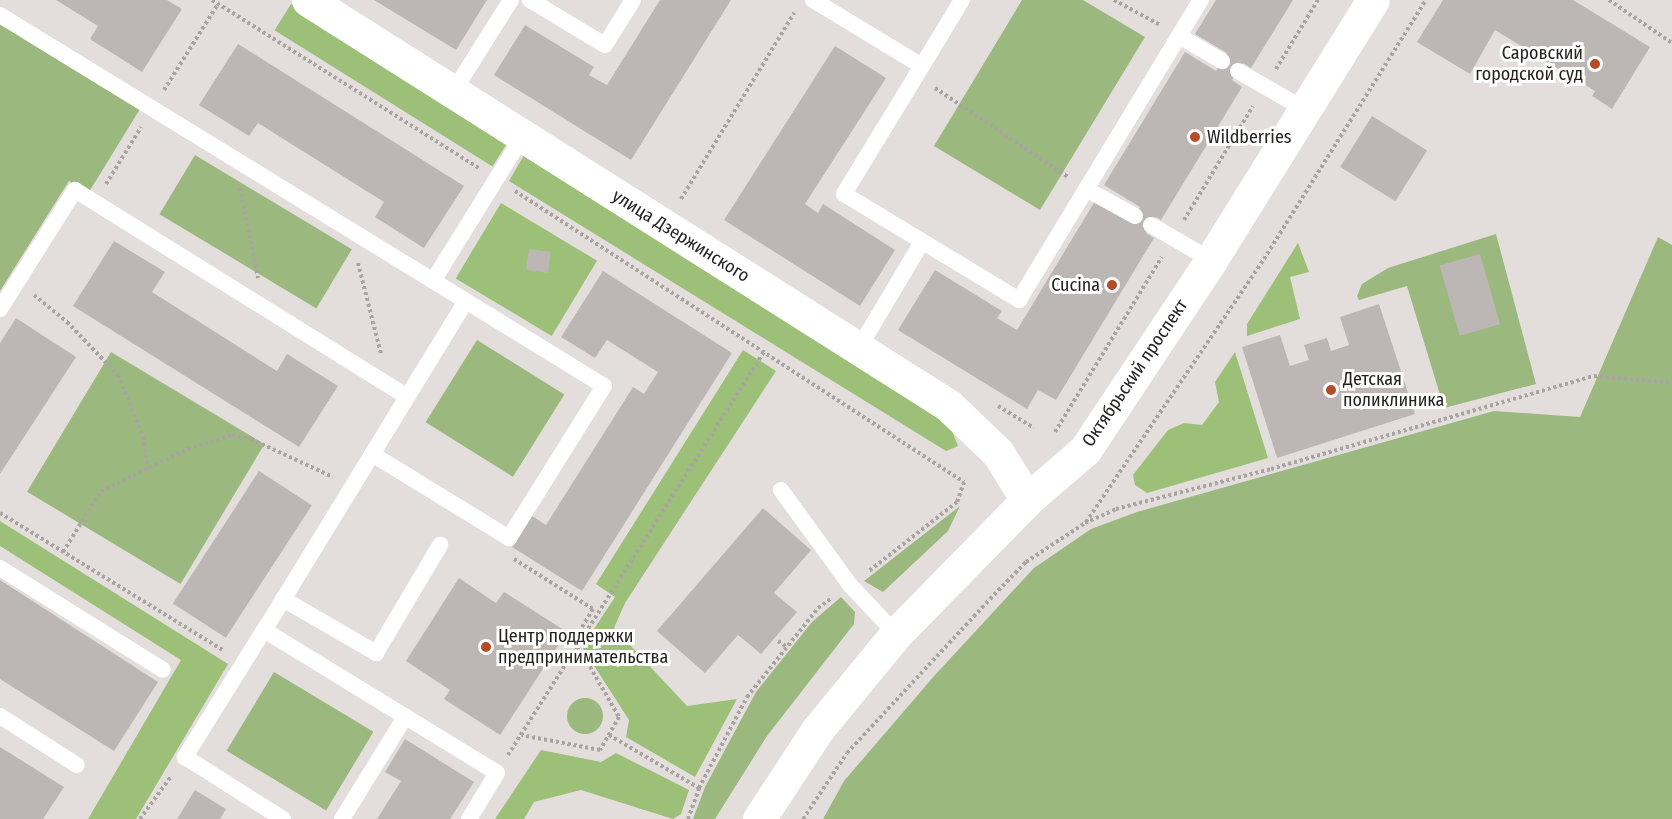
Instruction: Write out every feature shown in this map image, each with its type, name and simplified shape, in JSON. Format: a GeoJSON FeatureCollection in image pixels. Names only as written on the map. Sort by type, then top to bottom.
{"type":"FeatureCollection","features":[{"type":"Feature","properties":{"kind":"street","name":"улица Дзержинского"},"geometry":{"type":"LineString","coordinates":[[309,0],[948,405],[998,453],[1027,500]]}},
{"type":"Feature","properties":{"kind":"street","name":"Октябрьский проспект"},"geometry":{"type":"LineString","coordinates":[[759,819],[812,737],[896,634],[1027,500],[1084,450],[1211,260],[1373,0]]}},
{"type":"Feature","properties":{"kind":"lane"},"geometry":{"type":"LineString","coordinates":[[453,92],[512,0]]}},
{"type":"Feature","properties":{"kind":"lane"},"geometry":{"type":"LineString","coordinates":[[530,0],[605,45],[633,0]]}},
{"type":"Feature","properties":{"kind":"lane"},"geometry":{"type":"LineString","coordinates":[[813,0],[919,70]]}},
{"type":"Feature","properties":{"kind":"lane"},"geometry":{"type":"LineString","coordinates":[[962,0],[844,194],[1019,300],[1201,0]]}},
{"type":"Feature","properties":{"kind":"lane"},"geometry":{"type":"LineString","coordinates":[[0,15],[604,386],[509,538],[372,454]]}},
{"type":"Feature","properties":{"kind":"lane"},"geometry":{"type":"LineString","coordinates":[[1179,36],[1222,61]]}},
{"type":"Feature","properties":{"kind":"lane"},"geometry":{"type":"LineString","coordinates":[[1238,70],[1304,109]]}},
{"type":"Feature","properties":{"kind":"lane"},"geometry":{"type":"LineString","coordinates":[[433,280],[523,136]]}},
{"type":"Feature","properties":{"kind":"lane"},"geometry":{"type":"LineString","coordinates":[[1086,189],[1135,216]]}},
{"type":"Feature","properties":{"kind":"lane"},"geometry":{"type":"LineString","coordinates":[[0,309],[75,190],[407,397]]}},
{"type":"Feature","properties":{"kind":"lane"},"geometry":{"type":"LineString","coordinates":[[1151,225],[1211,260]]}},
{"type":"Feature","properties":{"kind":"lane"},"geometry":{"type":"LineString","coordinates":[[859,348],[922,242]]}},
{"type":"Feature","properties":{"kind":"lane"},"geometry":{"type":"LineString","coordinates":[[284,819],[185,757],[466,301]]}},
{"type":"Feature","properties":{"kind":"lane"},"geometry":{"type":"LineString","coordinates":[[780,490],[850,585],[896,634]]}},
{"type":"Feature","properties":{"kind":"lane"},"geometry":{"type":"LineString","coordinates":[[283,598],[376,653],[440,545]]}},
{"type":"Feature","properties":{"kind":"lane"},"geometry":{"type":"LineString","coordinates":[[0,568],[164,670]]}},
{"type":"Feature","properties":{"kind":"lane"},"geometry":{"type":"LineString","coordinates":[[264,630],[497,773],[469,819]]}},
{"type":"Feature","properties":{"kind":"lane"},"geometry":{"type":"LineString","coordinates":[[0,716],[77,765]]}},
{"type":"Feature","properties":{"kind":"lane"},"geometry":{"type":"LineString","coordinates":[[342,819],[405,717]]}},
{"type":"Feature","properties":{"kind":"path"},"geometry":{"type":"LineString","coordinates":[[212,0],[496,179],[964,482],[957,502],[916,537],[818,608],[747,697],[699,788],[688,819]]}},
{"type":"Feature","properties":{"kind":"path"},"geometry":{"type":"LineString","coordinates":[[1114,0],[1179,36]]}},
{"type":"Feature","properties":{"kind":"path"},"geometry":{"type":"LineString","coordinates":[[1085,523],[1264,259],[1426,0]]}},
{"type":"Feature","properties":{"kind":"path"},"geometry":{"type":"LineString","coordinates":[[1608,0],[1672,43]]}},
{"type":"Feature","properties":{"kind":"path"},"geometry":{"type":"LineString","coordinates":[[116,167],[218,4]]}},
{"type":"Feature","properties":{"kind":"path"},"geometry":{"type":"LineString","coordinates":[[677,204],[796,10]]}},
{"type":"Feature","properties":{"kind":"path"},"geometry":{"type":"LineString","coordinates":[[919,70],[1086,189]]}},
{"type":"Feature","properties":{"kind":"path"},"geometry":{"type":"LineString","coordinates":[[233,158],[264,308]]}},
{"type":"Feature","properties":{"kind":"path"},"geometry":{"type":"LineString","coordinates":[[344,226],[367,287],[387,385]]}},
{"type":"Feature","properties":{"kind":"path"},"geometry":{"type":"LineString","coordinates":[[17,281],[68,322],[118,375],[143,436],[148,470]]}},
{"type":"Feature","properties":{"kind":"path"},"geometry":{"type":"LineString","coordinates":[[497,773],[764,352]]}},
{"type":"Feature","properties":{"kind":"path"},"geometry":{"type":"LineString","coordinates":[[803,819],[847,753],[990,599],[1026,562],[1085,523],[1116,509],[1271,470],[1594,376],[1672,383]]}},
{"type":"Feature","properties":{"kind":"path"},"geometry":{"type":"LineString","coordinates":[[63,552],[101,491],[188,449],[232,435],[281,452],[351,488]]}},
{"type":"Feature","properties":{"kind":"path"},"geometry":{"type":"LineString","coordinates":[[0,513],[209,642]]}},
{"type":"Feature","properties":{"kind":"path"},"geometry":{"type":"LineString","coordinates":[[509,538],[501,551],[593,609],[577,636],[578,646],[619,717],[600,750],[521,735]]}},
{"type":"Feature","properties":{"kind":"path"},"geometry":{"type":"LineString","coordinates":[[778,640],[787,647]]}},
{"type":"Feature","properties":{"kind":"path"},"geometry":{"type":"LineString","coordinates":[[609,735],[699,788]]}},
{"type":"Feature","properties":{"kind":"path"},"geometry":{"type":"LineString","coordinates":[[140,819],[185,757]]}},
{"type":"Feature","properties":{"kind":"green space"},"geometry":{"type":"Polygon","coordinates":[[[1022,0],[1083,0],[1145,37],[1040,210],[934,146],[1022,0]]]}},
{"type":"Feature","properties":{"kind":"green space"},"geometry":{"type":"Polygon","coordinates":[[[291,4],[509,140],[493,166],[275,30],[291,4]]]}},
{"type":"Feature","properties":{"kind":"green space"},"geometry":{"type":"Polygon","coordinates":[[[0,23],[140,109],[89,192],[69,181],[0,291],[0,23]]]}},
{"type":"Feature","properties":{"kind":"green space"},"geometry":{"type":"Polygon","coordinates":[[[526,152],[950,426],[958,446],[946,451],[509,181],[526,152]]]}},
{"type":"Feature","properties":{"kind":"green space"},"geometry":{"type":"Polygon","coordinates":[[[195,155],[352,249],[316,308],[159,214],[195,155]]]}},
{"type":"Feature","properties":{"kind":"green space"},"geometry":{"type":"Polygon","coordinates":[[[501,203],[597,261],[552,336],[456,278],[501,203]]]}},
{"type":"Feature","properties":{"kind":"green space"},"geometry":{"type":"Polygon","coordinates":[[[1496,234],[1536,384],[1444,408],[1407,286],[1359,300],[1357,296],[1362,284],[1388,268],[1496,234]]]}},
{"type":"Feature","properties":{"kind":"green space"},"geometry":{"type":"Polygon","coordinates":[[[1658,237],[1672,245],[1672,819],[823,819],[844,781],[935,675],[1034,568],[1091,529],[1137,512],[1494,411],[1580,417],[1658,237]]]}},
{"type":"Feature","properties":{"kind":"green space"},"geometry":{"type":"Polygon","coordinates":[[[1298,243],[1309,272],[1290,277],[1300,319],[1247,336],[1247,324],[1298,243]]]}},
{"type":"Feature","properties":{"kind":"green space"},"geometry":{"type":"Polygon","coordinates":[[[477,340],[564,395],[513,477],[426,422],[477,340]]]}},
{"type":"Feature","properties":{"kind":"green space"},"geometry":{"type":"Polygon","coordinates":[[[743,350],[776,371],[625,603],[614,628],[687,706],[737,699],[695,777],[626,737],[629,720],[582,647],[615,597],[596,584],[743,350]]]}},
{"type":"Feature","properties":{"kind":"green space"},"geometry":{"type":"Polygon","coordinates":[[[111,352],[264,444],[180,584],[27,492],[111,352]]]}},
{"type":"Feature","properties":{"kind":"green space"},"geometry":{"type":"Polygon","coordinates":[[[1235,352],[1268,458],[1147,493],[1135,485],[1133,475],[1168,430],[1184,423],[1202,425],[1219,402],[1215,382],[1235,352]]]}},
{"type":"Feature","properties":{"kind":"green space"},"geometry":{"type":"Polygon","coordinates":[[[960,506],[948,531],[883,592],[864,581],[960,506]]]}},
{"type":"Feature","properties":{"kind":"green space"},"geometry":{"type":"Polygon","coordinates":[[[0,521],[228,664],[136,819],[88,819],[181,660],[0,546],[0,521]]]}},
{"type":"Feature","properties":{"kind":"green space"},"geometry":{"type":"Polygon","coordinates":[[[841,597],[855,612],[854,624],[767,736],[715,819],[693,819],[705,787],[756,692],[812,622],[841,597]]]}},
{"type":"Feature","properties":{"kind":"green space"},"geometry":{"type":"Polygon","coordinates":[[[274,672],[373,732],[326,811],[227,751],[274,672]]]}},
{"type":"Feature","properties":{"kind":"green space"},"geometry":{"type":"Polygon","coordinates":[[[585,698],[597,704],[603,716],[597,728],[585,734],[573,728],[567,716],[573,704],[585,698]]]}},
{"type":"Feature","properties":{"kind":"green space"},"geometry":{"type":"Polygon","coordinates":[[[541,750],[601,762],[616,753],[689,790],[681,814],[673,819],[581,790],[534,802],[524,819],[495,819],[541,750]]]}},
{"type":"Feature","properties":{"kind":"building"},"geometry":{"type":"Polygon","coordinates":[[[56,0],[167,0],[182,9],[142,72],[90,39],[98,26],[56,0]]]}},
{"type":"Feature","properties":{"kind":"building"},"geometry":{"type":"Polygon","coordinates":[[[374,0],[487,0],[456,50],[374,0]]]}},
{"type":"Feature","properties":{"kind":"building"},"geometry":{"type":"Polygon","coordinates":[[[660,0],[731,0],[631,160],[494,75],[525,25],[594,67],[589,75],[607,85],[660,0]]]}},
{"type":"Feature","properties":{"kind":"building"},"geometry":{"type":"Polygon","coordinates":[[[1216,0],[1293,0],[1251,68],[1243,63],[1232,80],[1242,87],[1161,220],[1156,217],[1146,233],[1154,238],[1056,400],[1038,390],[1027,409],[898,330],[935,270],[1002,311],[997,318],[1017,330],[1095,201],[1131,223],[1140,207],[1104,185],[1185,52],[1216,71],[1227,53],[1195,34],[1216,0]]]}},
{"type":"Feature","properties":{"kind":"building","name":"Саровский городской суд"},"geometry":{"type":"Polygon","coordinates":[[[1443,0],[1573,0],[1650,47],[1612,109],[1592,96],[1595,91],[1495,30],[1470,74],[1417,42],[1443,0]]]}},
{"type":"Feature","properties":{"kind":"building"},"geometry":{"type":"Polygon","coordinates":[[[238,44],[464,186],[424,248],[375,217],[384,202],[258,123],[249,136],[199,105],[238,44]]]}},
{"type":"Feature","properties":{"kind":"building"},"geometry":{"type":"Polygon","coordinates":[[[835,46],[886,78],[805,204],[818,213],[823,204],[895,250],[860,306],[724,220],[835,46]]]}},
{"type":"Feature","properties":{"kind":"building"},"geometry":{"type":"Polygon","coordinates":[[[1372,116],[1427,150],[1395,201],[1340,167],[1372,116]]]}},
{"type":"Feature","properties":{"kind":"building"},"geometry":{"type":"Polygon","coordinates":[[[114,241],[165,272],[152,292],[277,371],[287,354],[338,386],[299,447],[73,306],[114,241]]]}},
{"type":"Feature","properties":{"kind":"building"},"geometry":{"type":"Polygon","coordinates":[[[529,249],[551,252],[548,273],[526,270],[529,249]]]}},
{"type":"Feature","properties":{"kind":"building"},"geometry":{"type":"Polygon","coordinates":[[[1480,254],[1500,324],[1460,336],[1440,266],[1480,254]]]}},
{"type":"Feature","properties":{"kind":"building"},"geometry":{"type":"Polygon","coordinates":[[[603,271],[732,353],[582,591],[512,547],[532,516],[546,525],[633,387],[644,394],[658,372],[607,340],[595,358],[561,337],[603,271]]]}},
{"type":"Feature","properties":{"kind":"building","name":"Детская поликлиника"},"geometry":{"type":"Polygon","coordinates":[[[1379,304],[1415,414],[1277,458],[1242,347],[1280,335],[1290,366],[1309,360],[1304,345],[1327,338],[1331,351],[1349,345],[1340,317],[1379,304]]]}},
{"type":"Feature","properties":{"kind":"building"},"geometry":{"type":"Polygon","coordinates":[[[16,318],[76,357],[0,474],[0,343],[16,318]]]}},
{"type":"Feature","properties":{"kind":"building"},"geometry":{"type":"Polygon","coordinates":[[[259,471],[312,505],[226,638],[173,604],[259,471]]]}},
{"type":"Feature","properties":{"kind":"building"},"geometry":{"type":"Polygon","coordinates":[[[763,508],[811,550],[774,593],[797,612],[761,654],[738,635],[705,673],[657,631],[763,508]]]}},
{"type":"Feature","properties":{"kind":"building","name":"Центр поддержки предпринимательства"},"geometry":{"type":"Polygon","coordinates":[[[459,578],[496,603],[504,592],[567,632],[500,735],[444,699],[450,690],[406,661],[459,578]]]}},
{"type":"Feature","properties":{"kind":"building"},"geometry":{"type":"Polygon","coordinates":[[[0,580],[158,682],[114,751],[0,679],[0,580]]]}},
{"type":"Feature","properties":{"kind":"building"},"geometry":{"type":"Polygon","coordinates":[[[405,739],[474,782],[450,819],[377,819],[401,781],[385,772],[405,739]]]}},
{"type":"Feature","properties":{"kind":"building"},"geometry":{"type":"Polygon","coordinates":[[[0,747],[64,787],[43,819],[0,819],[0,747]]]}},
{"type":"Feature","properties":{"kind":"building"},"geometry":{"type":"Polygon","coordinates":[[[195,790],[226,809],[220,819],[177,819],[195,790]]]}},
{"type":"Feature","properties":{"kind":"place","name":"Саровский городской суд"},"geometry":{"type":"Point","coordinates":[1595,64]}},
{"type":"Feature","properties":{"kind":"place","name":"Wildberries"},"geometry":{"type":"Point","coordinates":[1195,137]}},
{"type":"Feature","properties":{"kind":"place","name":"Cucina"},"geometry":{"type":"Point","coordinates":[1112,285]}},
{"type":"Feature","properties":{"kind":"place","name":"Детская поликлиника"},"geometry":{"type":"Point","coordinates":[1331,390]}},
{"type":"Feature","properties":{"kind":"place","name":"Центр поддержки предпринимательства"},"geometry":{"type":"Point","coordinates":[486,647]}}]}
